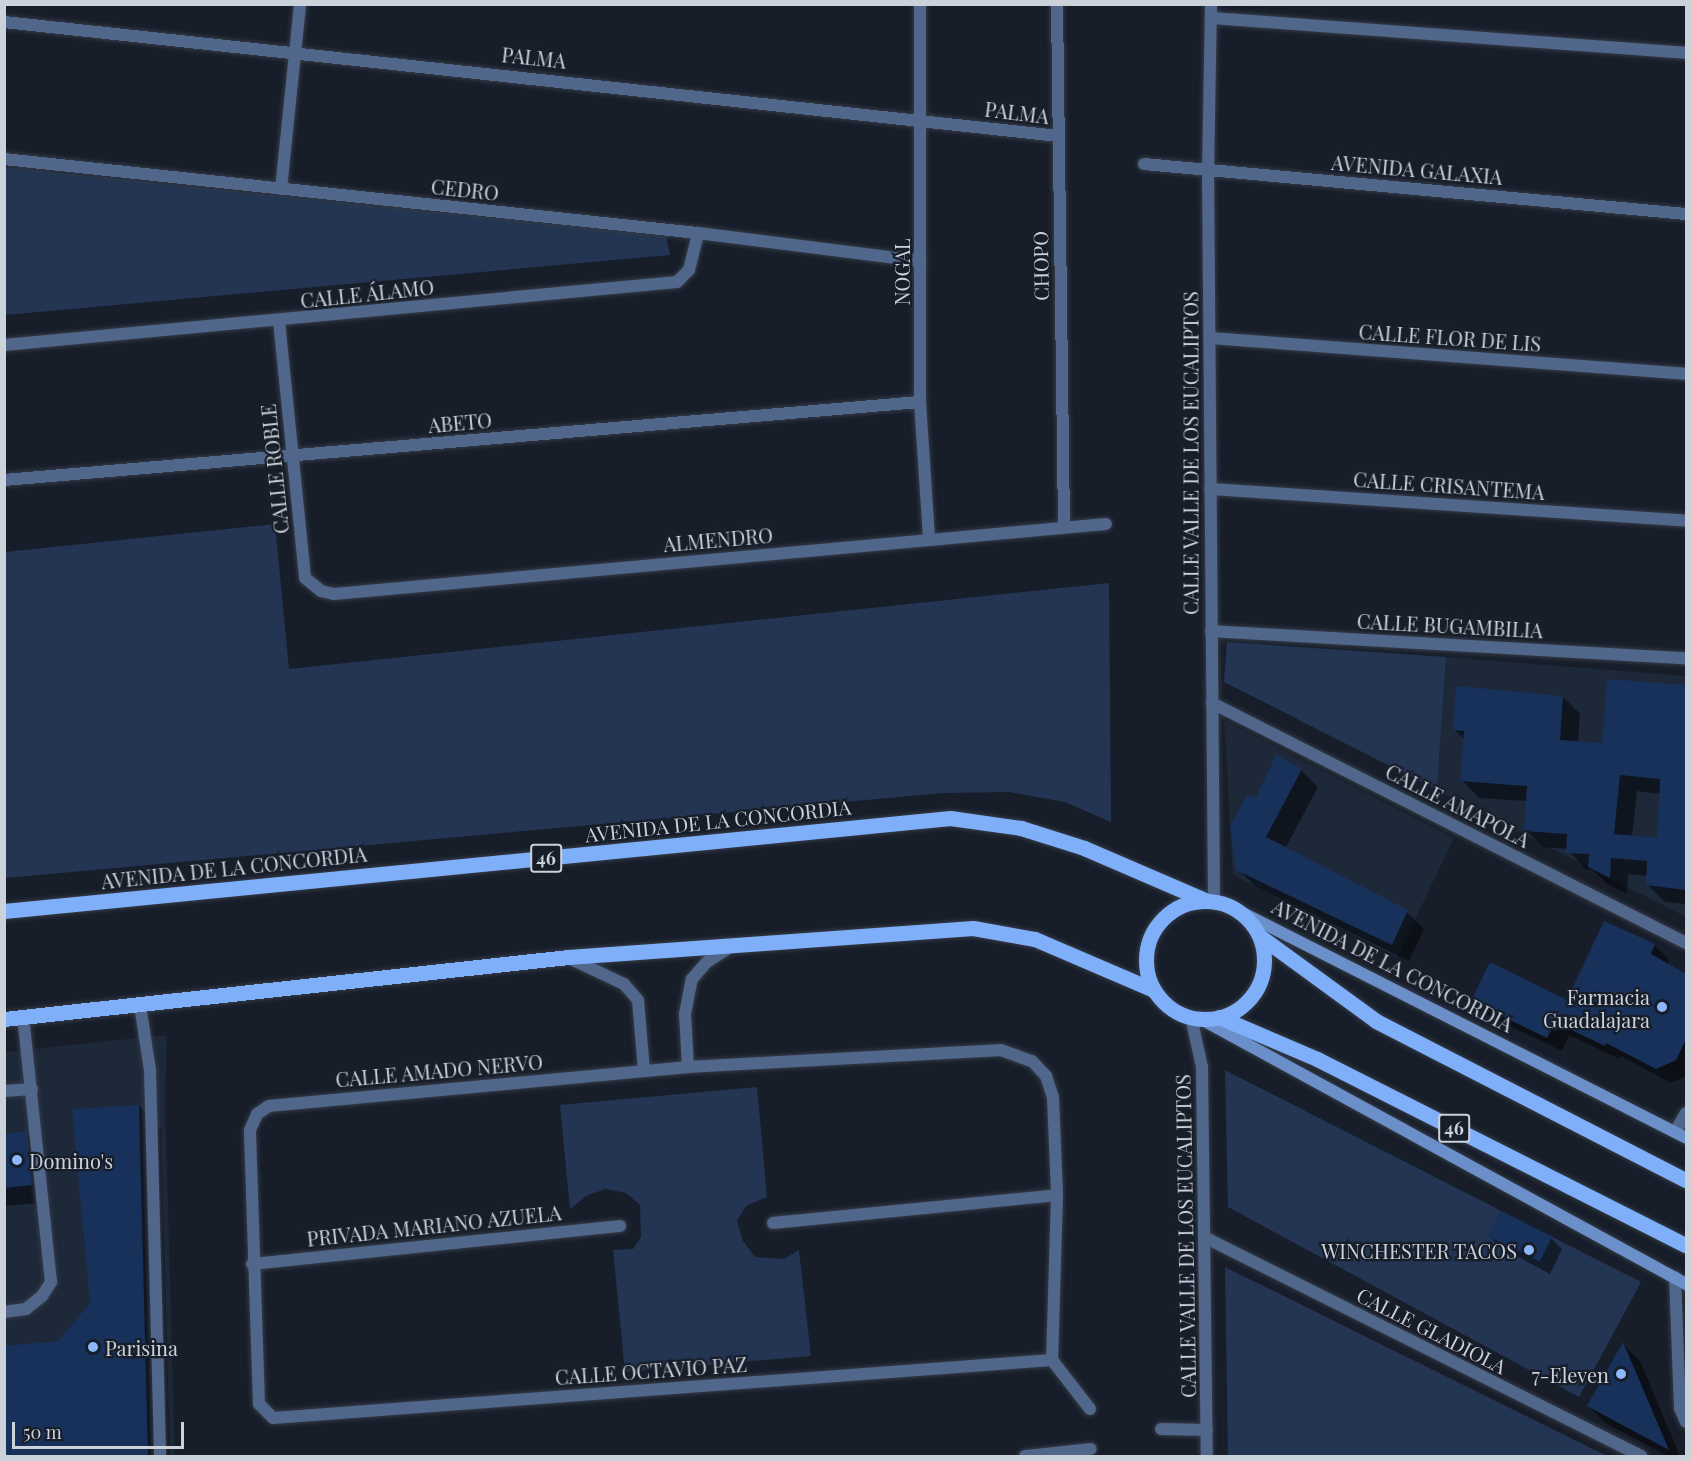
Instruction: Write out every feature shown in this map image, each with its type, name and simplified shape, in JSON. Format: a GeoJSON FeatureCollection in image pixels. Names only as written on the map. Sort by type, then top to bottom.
{"type":"FeatureCollection","features":[{"type":"Feature","properties":{"kind":"main road","name":"AVENIDA DE LA CONCORDIA"},"geometry":{"type":"LineString","coordinates":[[4,911],[950,818],[1021,828],[1084,848],[1117,859],[1210,901]]}},
{"type":"Feature","properties":{"kind":"main road","name":"46"},"geometry":{"type":"LineString","coordinates":[[1196,1018],[1219,1017],[1238,1010],[1252,996],[1262,978],[1265,957],[1261,937],[1241,912],[1210,901]]}},
{"type":"Feature","properties":{"kind":"main road"},"geometry":{"type":"LineString","coordinates":[[1196,1018],[1164,1002],[1154,990],[1147,972],[1151,935],[1162,919],[1177,908],[1210,901]]}},
{"type":"Feature","properties":{"kind":"main road"},"geometry":{"type":"LineString","coordinates":[[4,1019],[568,957],[735,943],[973,928],[1035,939],[1154,990]]}},
{"type":"Feature","properties":{"kind":"main road","name":"AVENIDA DE LA CONCORDIA"},"geometry":{"type":"LineString","coordinates":[[1261,937],[1376,1021],[1686,1180]]}},
{"type":"Feature","properties":{"kind":"main road","name":"46"},"geometry":{"type":"LineString","coordinates":[[1219,1017],[1317,1059],[1686,1245]]}},
{"type":"Feature","properties":{"kind":"street"},"geometry":{"type":"LineString","coordinates":[[281,189],[300,4]]}},
{"type":"Feature","properties":{"kind":"street","name":"NOGAL"},"geometry":{"type":"LineString","coordinates":[[920,4],[920,402],[928,539]]}},
{"type":"Feature","properties":{"kind":"street","name":"CHOPO"},"geometry":{"type":"LineString","coordinates":[[1057,4],[1064,527]]}},
{"type":"Feature","properties":{"kind":"street","name":"CALLE VALLE DE LOS EUCALIPTOS"},"geometry":{"type":"LineString","coordinates":[[1210,901],[1212,703],[1208,169],[1211,4]]}},
{"type":"Feature","properties":{"kind":"street"},"geometry":{"type":"LineString","coordinates":[[1211,18],[1686,53]]}},
{"type":"Feature","properties":{"kind":"street","name":"PALMA"},"geometry":{"type":"LineString","coordinates":[[4,22],[295,51],[1058,136]]}},
{"type":"Feature","properties":{"kind":"street","name":"CEDRO"},"geometry":{"type":"LineString","coordinates":[[4,159],[698,233],[920,261]]}},
{"type":"Feature","properties":{"kind":"street","name":"AVENIDA GALAXIA"},"geometry":{"type":"LineString","coordinates":[[1144,164],[1686,214]]}},
{"type":"Feature","properties":{"kind":"street","name":"CALLE ÁLAMO"},"geometry":{"type":"LineString","coordinates":[[4,345],[677,282],[690,270],[698,233]]}},
{"type":"Feature","properties":{"kind":"street","name":"CALLE ROBLE"},"geometry":{"type":"LineString","coordinates":[[279,321],[305,578],[321,591],[334,594]]}},
{"type":"Feature","properties":{"kind":"street","name":"CALLE FLOR DE LIS"},"geometry":{"type":"LineString","coordinates":[[1210,339],[1686,374]]}},
{"type":"Feature","properties":{"kind":"street","name":"ABETO"},"geometry":{"type":"LineString","coordinates":[[4,480],[920,402]]}},
{"type":"Feature","properties":{"kind":"street","name":"CALLE CRISANTEMA"},"geometry":{"type":"LineString","coordinates":[[1210,489],[1686,521]]}},
{"type":"Feature","properties":{"kind":"street","name":"ALMENDRO"},"geometry":{"type":"LineString","coordinates":[[334,594],[1106,524]]}},
{"type":"Feature","properties":{"kind":"street","name":"CALLE BUGAMBILIA"},"geometry":{"type":"LineString","coordinates":[[1210,631],[1686,658]]}},
{"type":"Feature","properties":{"kind":"street","name":"CALLE AMAPOLA"},"geometry":{"type":"LineString","coordinates":[[1212,703],[1686,943]]}},
{"type":"Feature","properties":{"kind":"street","name":"AVENIDA DE LA CONCORDIA"},"geometry":{"type":"LineString","coordinates":[[1241,912],[1681,1135]]}},
{"type":"Feature","properties":{"kind":"street"},"geometry":{"type":"LineString","coordinates":[[688,1067],[685,1014],[692,979],[707,962],[735,943]]}},
{"type":"Feature","properties":{"kind":"street"},"geometry":{"type":"LineString","coordinates":[[568,957],[624,984],[638,1000],[644,1070]]}},
{"type":"Feature","properties":{"kind":"street"},"geometry":{"type":"LineString","coordinates":[[140,1005],[150,1070],[159,1456]]}},
{"type":"Feature","properties":{"kind":"street"},"geometry":{"type":"LineString","coordinates":[[4,1312],[26,1309],[42,1296],[51,1282],[23,1017]]}},
{"type":"Feature","properties":{"kind":"street"},"geometry":{"type":"LineString","coordinates":[[1196,1018],[1686,1284]]}},
{"type":"Feature","properties":{"kind":"street","name":"CALLE VALLE DE LOS EUCALIPTOS"},"geometry":{"type":"LineString","coordinates":[[1196,1018],[1202,1067],[1206,1238],[1207,1456]]}},
{"type":"Feature","properties":{"kind":"street","name":"CALLE AMADO NERVO"},"geometry":{"type":"LineString","coordinates":[[252,1264],[250,1130],[257,1114],[269,1106],[644,1070],[1001,1050],[1032,1061],[1047,1076],[1053,1098],[1057,1195]]}},
{"type":"Feature","properties":{"kind":"street"},"geometry":{"type":"LineString","coordinates":[[4,1091],[32,1089]]}},
{"type":"Feature","properties":{"kind":"street"},"geometry":{"type":"LineString","coordinates":[[1681,1135],[1686,1113]]}},
{"type":"Feature","properties":{"kind":"street"},"geometry":{"type":"LineString","coordinates":[[773,1223],[1057,1195],[1052,1360],[1090,1409]]}},
{"type":"Feature","properties":{"kind":"street","name":"PRIVADA MARIANO AZUELA"},"geometry":{"type":"LineString","coordinates":[[252,1264],[620,1226]]}},
{"type":"Feature","properties":{"kind":"street","name":"CALLE GLADIOLA"},"geometry":{"type":"LineString","coordinates":[[1206,1238],[1641,1456]]}},
{"type":"Feature","properties":{"kind":"street","name":"CALLE OCTAVIO PAZ"},"geometry":{"type":"LineString","coordinates":[[252,1264],[259,1404],[273,1418],[1052,1360]]}},
{"type":"Feature","properties":{"kind":"street"},"geometry":{"type":"LineString","coordinates":[[1675,1277],[1680,1408],[1686,1422]]}},
{"type":"Feature","properties":{"kind":"street"},"geometry":{"type":"LineString","coordinates":[[1161,1429],[1207,1430]]}},
{"type":"Feature","properties":{"kind":"street"},"geometry":{"type":"LineString","coordinates":[[1025,1456],[1046,1456],[1091,1449]]}},
{"type":"Feature","properties":{"kind":"shaded area"},"geometry":{"type":"Polygon","coordinates":[[[5,167],[666,236],[670,255],[5,315],[5,167]]]}},
{"type":"Feature","properties":{"kind":"shaded area"},"geometry":{"type":"Polygon","coordinates":[[[275,524],[289,669],[1109,583],[1111,822],[1065,802],[1009,792],[943,793],[5,878],[5,552],[275,524]]]}},
{"type":"Feature","properties":{"kind":"shaded area"},"geometry":{"type":"Polygon","coordinates":[[[1227,642],[1446,657],[1437,790],[1224,682],[1227,642]]]}},
{"type":"Feature","properties":{"kind":"shaded area"},"geometry":{"type":"Polygon","coordinates":[[[1446,657],[1686,676],[1686,917],[1437,790],[1446,657]]]}},
{"type":"Feature","properties":{"kind":"shaded area"},"geometry":{"type":"Polygon","coordinates":[[[1224,720],[1454,838],[1397,957],[1233,875],[1224,720]]]}},
{"type":"Feature","properties":{"kind":"shaded area"},"geometry":{"type":"Polygon","coordinates":[[[167,1035],[165,1102],[175,1456],[5,1456],[4,1052],[167,1035]]]}},
{"type":"Feature","properties":{"kind":"shaded area"},"geometry":{"type":"Polygon","coordinates":[[[1225,1070],[1641,1282],[1579,1397],[1228,1207],[1225,1070]]]}},
{"type":"Feature","properties":{"kind":"shaded area"},"geometry":{"type":"Polygon","coordinates":[[[757,1087],[767,1197],[746,1206],[737,1221],[743,1241],[755,1257],[784,1259],[799,1250],[811,1356],[625,1372],[613,1250],[633,1249],[641,1237],[640,1205],[626,1193],[605,1189],[586,1196],[570,1209],[560,1105],[757,1087]]]}},
{"type":"Feature","properties":{"kind":"shaded area"},"geometry":{"type":"Polygon","coordinates":[[[1225,1267],[1607,1456],[1228,1456],[1225,1267]]]}},
{"type":"Feature","properties":{"kind":"building"},"geometry":{"type":"Polygon","coordinates":[[[1607,679],[1686,685],[1686,890],[1646,885],[1647,861],[1611,858],[1610,878],[1588,867],[1589,854],[1566,853],[1567,834],[1524,831],[1527,786],[1460,781],[1464,731],[1453,730],[1456,686],[1563,696],[1560,740],[1602,743],[1607,679]],[[1620,775],[1614,834],[1657,838],[1660,779],[1620,775]]]}},
{"type":"Feature","properties":{"kind":"building"},"geometry":{"type":"Polygon","coordinates":[[[1276,755],[1302,769],[1266,837],[1408,910],[1392,945],[1236,870],[1230,826],[1247,795],[1256,798],[1276,755]]]}},
{"type":"Feature","properties":{"kind":"building"},"geometry":{"type":"Polygon","coordinates":[[[1604,921],[1655,944],[1651,954],[1686,974],[1686,1039],[1676,1060],[1656,1069],[1606,1043],[1605,1046],[1555,1022],[1547,1038],[1471,1001],[1490,962],[1567,1000],[1604,921]]]}},
{"type":"Feature","properties":{"kind":"building"},"geometry":{"type":"Polygon","coordinates":[[[139,1105],[148,1456],[4,1456],[4,1346],[59,1341],[90,1303],[72,1109],[139,1105]]]}},
{"type":"Feature","properties":{"kind":"building","name":"Domino's"},"geometry":{"type":"Polygon","coordinates":[[[27,1131],[32,1185],[4,1188],[4,1134],[27,1131]]]}},
{"type":"Feature","properties":{"kind":"building","name":"WINCHESTER TACOS"},"geometry":{"type":"Polygon","coordinates":[[[1500,1211],[1552,1236],[1540,1262],[1488,1236],[1500,1211]]]}},
{"type":"Feature","properties":{"kind":"building","name":"7-Eleven"},"geometry":{"type":"Polygon","coordinates":[[[1623,1342],[1669,1450],[1587,1406],[1623,1342]]]}},
{"type":"Feature","properties":{"kind":"place","name":"Farmacia Guadalajara"},"geometry":{"type":"Point","coordinates":[1662,1007]}},
{"type":"Feature","properties":{"kind":"place","name":"Domino's"},"geometry":{"type":"Point","coordinates":[17,1160]}},
{"type":"Feature","properties":{"kind":"place","name":"WINCHESTER TACOS"},"geometry":{"type":"Point","coordinates":[1529,1250]}},
{"type":"Feature","properties":{"kind":"place","name":"Parisina"},"geometry":{"type":"Point","coordinates":[93,1347]}},
{"type":"Feature","properties":{"kind":"place","name":"7-Eleven"},"geometry":{"type":"Point","coordinates":[1621,1374]}}]}
